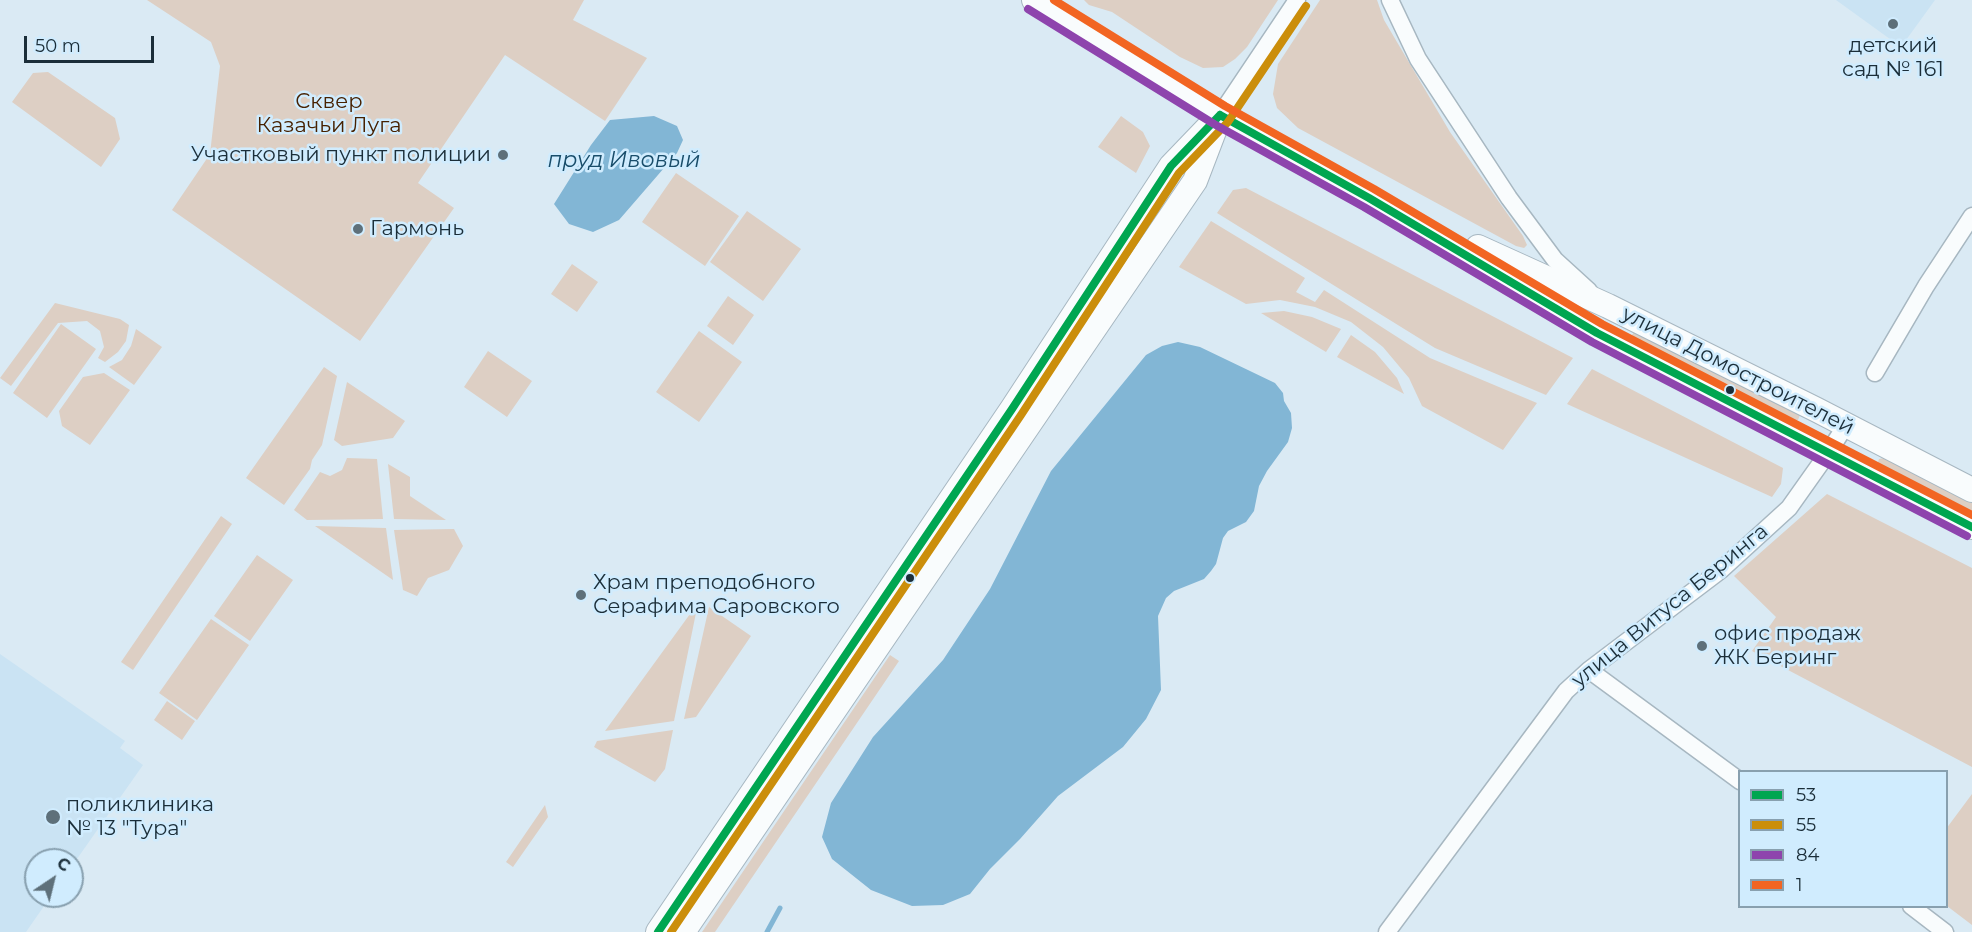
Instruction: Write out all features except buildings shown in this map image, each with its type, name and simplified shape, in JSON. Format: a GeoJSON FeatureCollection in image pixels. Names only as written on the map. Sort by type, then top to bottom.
{"type":"FeatureCollection","features":[{"type":"Feature","properties":{"kind":"main road","name":"улица Домостроителей"},"geometry":{"type":"LineString","coordinates":[[1034,0],[1220,115],[1369,198],[1597,333],[1972,526]]}},
{"type":"Feature","properties":{"kind":"main road"},"geometry":{"type":"LineString","coordinates":[[658,932],[916,553],[1172,166],[1220,115]]}},
{"type":"Feature","properties":{"kind":"main road"},"geometry":{"type":"LineString","coordinates":[[683,932],[1195,181],[1220,115]]}},
{"type":"Feature","properties":{"kind":"main road","name":"улица Домостроителей"},"geometry":{"type":"LineString","coordinates":[[1369,198],[1608,306],[1972,490]]}},
{"type":"Feature","properties":{"kind":"street"},"geometry":{"type":"LineString","coordinates":[[1220,115],[1297,0]]}},
{"type":"Feature","properties":{"kind":"street"},"geometry":{"type":"LineString","coordinates":[[1390,0],[1418,60],[1509,198],[1555,260],[1608,306]]}},
{"type":"Feature","properties":{"kind":"street"},"geometry":{"type":"LineString","coordinates":[[1875,373],[1926,286],[1972,216]]}},
{"type":"Feature","properties":{"kind":"street","name":"улица Витуса Беринга"},"geometry":{"type":"LineString","coordinates":[[1387,932],[1575,681],[1721,570],[1789,508],[1846,425]]}},
{"type":"Feature","properties":{"kind":"street"},"geometry":{"type":"LineString","coordinates":[[1589,670],[1738,780]]}},
{"type":"Feature","properties":{"kind":"street"},"geometry":{"type":"LineString","coordinates":[[1914,908],[1946,932]]}},
{"type":"Feature","properties":{"kind":"shaded area","name":"детский сад № 161"},"geometry":{"type":"Polygon","coordinates":[[[1836,0],[1935,0],[1901,47],[1836,0]]]}},
{"type":"Feature","properties":{"kind":"shaded area","name":"поликлиника № 13 \"Тура\""},"geometry":{"type":"Polygon","coordinates":[[[0,654],[125,741],[120,748],[143,765],[84,849],[24,848],[24,908],[43,908],[26,932],[0,932],[0,654]]]}},
{"type":"Feature","properties":{"kind":"green space","name":"Сквер Казачьи Луга"},"geometry":{"type":"Polygon","coordinates":[[[147,0],[584,0],[573,20],[647,58],[605,121],[505,55],[418,183],[454,208],[360,341],[172,210],[210,154],[220,66],[211,42],[147,0]]]}},
{"type":"Feature","properties":{"kind":"green space"},"geometry":{"type":"Polygon","coordinates":[[[1084,0],[1278,0],[1247,47],[1235,59],[1223,67],[1203,68],[1180,57],[1112,12],[1089,5],[1084,0]]]}},
{"type":"Feature","properties":{"kind":"green space"},"geometry":{"type":"Polygon","coordinates":[[[1320,0],[1377,0],[1384,20],[1450,132],[1523,236],[1527,245],[1524,248],[1516,246],[1298,128],[1277,108],[1273,94],[1278,64],[1320,0]]]}},
{"type":"Feature","properties":{"kind":"green space"},"geometry":{"type":"Polygon","coordinates":[[[48,72],[115,118],[120,139],[101,167],[12,102],[33,73],[48,72]]]}},
{"type":"Feature","properties":{"kind":"green space"},"geometry":{"type":"Polygon","coordinates":[[[1121,116],[1143,132],[1150,146],[1136,173],[1098,147],[1121,116]]]}},
{"type":"Feature","properties":{"kind":"green space"},"geometry":{"type":"Polygon","coordinates":[[[676,173],[739,216],[705,266],[642,222],[676,173]]]}},
{"type":"Feature","properties":{"kind":"green space"},"geometry":{"type":"Polygon","coordinates":[[[1246,188],[1573,358],[1546,395],[1435,348],[1217,213],[1233,190],[1246,188]]]}},
{"type":"Feature","properties":{"kind":"green space"},"geometry":{"type":"Polygon","coordinates":[[[747,211],[801,249],[763,301],[710,262],[747,211]]]}},
{"type":"Feature","properties":{"kind":"green space"},"geometry":{"type":"Polygon","coordinates":[[[1211,221],[1305,278],[1296,292],[1315,302],[1324,290],[1430,358],[1537,403],[1503,450],[1422,406],[1409,378],[1383,347],[1351,322],[1315,307],[1280,300],[1246,304],[1179,267],[1211,221]]]}},
{"type":"Feature","properties":{"kind":"green space"},"geometry":{"type":"Polygon","coordinates":[[[572,264],[598,282],[577,312],[551,294],[572,264]]]}},
{"type":"Feature","properties":{"kind":"green space"},"geometry":{"type":"Polygon","coordinates":[[[728,296],[754,315],[733,345],[707,326],[728,296]]]}},
{"type":"Feature","properties":{"kind":"green space"},"geometry":{"type":"Polygon","coordinates":[[[55,303],[120,319],[129,325],[126,341],[118,352],[105,362],[98,358],[104,347],[100,331],[87,321],[58,323],[11,386],[0,378],[55,303]]]}},
{"type":"Feature","properties":{"kind":"green space"},"geometry":{"type":"Polygon","coordinates":[[[1284,311],[1312,317],[1341,329],[1326,352],[1261,313],[1284,311]]]}},
{"type":"Feature","properties":{"kind":"green space"},"geometry":{"type":"Polygon","coordinates":[[[61,324],[96,349],[47,418],[13,393],[61,324]]]}},
{"type":"Feature","properties":{"kind":"green space"},"geometry":{"type":"Polygon","coordinates":[[[136,329],[162,347],[134,385],[109,367],[122,360],[131,346],[136,329]]]}},
{"type":"Feature","properties":{"kind":"green space"},"geometry":{"type":"Polygon","coordinates":[[[1635,330],[1797,411],[1800,415],[1798,420],[1792,420],[1635,340],[1632,335],[1635,330]]]}},
{"type":"Feature","properties":{"kind":"green space"},"geometry":{"type":"Polygon","coordinates":[[[699,331],[742,362],[699,422],[656,392],[699,331]]]}},
{"type":"Feature","properties":{"kind":"green space"},"geometry":{"type":"Polygon","coordinates":[[[1351,335],[1375,352],[1397,378],[1404,394],[1337,357],[1351,335]]]}},
{"type":"Feature","properties":{"kind":"green space"},"geometry":{"type":"Polygon","coordinates":[[[488,351],[532,381],[507,417],[464,387],[488,351]]]}},
{"type":"Feature","properties":{"kind":"green space"},"geometry":{"type":"Polygon","coordinates":[[[324,367],[337,376],[322,445],[312,460],[310,469],[284,505],[246,478],[324,367]]]}},
{"type":"Feature","properties":{"kind":"green space"},"geometry":{"type":"Polygon","coordinates":[[[1592,369],[1783,468],[1781,484],[1772,497],[1567,404],[1592,369]]]}},
{"type":"Feature","properties":{"kind":"green space"},"geometry":{"type":"Polygon","coordinates":[[[104,373],[130,390],[90,445],[62,426],[59,411],[83,377],[104,373]]]}},
{"type":"Feature","properties":{"kind":"green space"},"geometry":{"type":"Polygon","coordinates":[[[347,382],[405,421],[393,438],[342,446],[334,440],[347,382]]]}},
{"type":"Feature","properties":{"kind":"green space"},"geometry":{"type":"Polygon","coordinates":[[[347,458],[377,459],[383,519],[307,520],[294,510],[320,472],[330,476],[342,470],[347,458]]]}},
{"type":"Feature","properties":{"kind":"green space"},"geometry":{"type":"Polygon","coordinates":[[[1884,458],[1972,503],[1972,514],[1880,466],[1879,459],[1884,458]]]}},
{"type":"Feature","properties":{"kind":"green space"},"geometry":{"type":"Polygon","coordinates":[[[388,464],[410,477],[410,496],[446,520],[394,519],[388,464]]]}},
{"type":"Feature","properties":{"kind":"green space"},"geometry":{"type":"Polygon","coordinates":[[[1827,494],[1972,568],[1972,767],[1752,651],[1776,617],[1734,576],[1827,494]]]}},
{"type":"Feature","properties":{"kind":"green space"},"geometry":{"type":"Polygon","coordinates":[[[221,516],[232,524],[133,670],[121,662],[221,516]]]}},
{"type":"Feature","properties":{"kind":"green space"},"geometry":{"type":"Polygon","coordinates":[[[315,526],[386,528],[393,580],[315,526]]]}},
{"type":"Feature","properties":{"kind":"green space"},"geometry":{"type":"Polygon","coordinates":[[[454,529],[463,546],[449,570],[428,578],[417,596],[403,590],[394,530],[454,529]]]}},
{"type":"Feature","properties":{"kind":"green space"},"geometry":{"type":"Polygon","coordinates":[[[257,555],[293,580],[250,641],[214,616],[257,555]]]}},
{"type":"Feature","properties":{"kind":"green space"},"geometry":{"type":"Polygon","coordinates":[[[698,603],[674,721],[605,731],[698,603]]]}},
{"type":"Feature","properties":{"kind":"green space"},"geometry":{"type":"Polygon","coordinates":[[[709,607],[751,636],[696,717],[684,719],[709,607]]]}},
{"type":"Feature","properties":{"kind":"green space"},"geometry":{"type":"Polygon","coordinates":[[[211,619],[249,645],[197,720],[159,693],[211,619]]]}},
{"type":"Feature","properties":{"kind":"green space"},"geometry":{"type":"Polygon","coordinates":[[[890,655],[899,661],[715,932],[702,932],[890,655]]]}},
{"type":"Feature","properties":{"kind":"green space"},"geometry":{"type":"Polygon","coordinates":[[[167,701],[195,721],[182,740],[154,720],[167,701]]]}},
{"type":"Feature","properties":{"kind":"green space"},"geometry":{"type":"Polygon","coordinates":[[[673,730],[665,769],[655,782],[594,747],[597,741],[673,730]]]}},
{"type":"Feature","properties":{"kind":"green space"},"geometry":{"type":"Polygon","coordinates":[[[1972,794],[1972,925],[1948,907],[1948,826],[1972,794]]]}},
{"type":"Feature","properties":{"kind":"green space"},"geometry":{"type":"Polygon","coordinates":[[[545,805],[548,817],[513,867],[506,862],[545,805]]]}},
{"type":"Feature","properties":{"kind":"water","name":"пруд Ивовый"},"geometry":{"type":"Polygon","coordinates":[[[654,116],[677,126],[683,140],[677,153],[619,220],[593,232],[569,224],[554,204],[591,145],[610,120],[654,116]]]}},
{"type":"Feature","properties":{"kind":"water"},"geometry":{"type":"Polygon","coordinates":[[[1178,342],[1200,347],[1275,383],[1283,393],[1284,401],[1291,413],[1292,428],[1288,442],[1259,486],[1254,511],[1246,522],[1228,531],[1223,538],[1216,564],[1211,571],[1204,579],[1174,591],[1166,598],[1158,616],[1161,690],[1146,719],[1123,747],[1058,796],[990,869],[970,894],[943,905],[912,906],[871,890],[832,859],[822,837],[831,803],[873,737],[943,660],[990,589],[1051,471],[1146,355],[1162,346],[1178,342]]]}},
{"type":"Feature","properties":{"kind":"waterway"},"geometry":{"type":"LineString","coordinates":[[767,932],[780,908]]}},
{"type":"Feature","properties":{"kind":"transit line","name":"1"},"geometry":{"type":"LineString","coordinates":[[1054,0],[1225,106],[1374,189],[1602,324],[1972,515]]}},
{"type":"Feature","properties":{"kind":"transit line","name":"55"},"geometry":{"type":"LineString","coordinates":[[671,932],[1021,415],[1179,173],[1228,122],[1306,6]]}},
{"type":"Feature","properties":{"kind":"transit line","name":"84"},"geometry":{"type":"LineString","coordinates":[[1028,9],[1214,124],[1364,207],[1592,342],[1967,536]]}},
{"type":"Feature","properties":{"kind":"transit line","name":"53"},"geometry":{"type":"LineString","coordinates":[[1220,115],[1369,198],[1597,333],[1972,527]]}},
{"type":"Feature","properties":{"kind":"transit line","name":"53"},"geometry":{"type":"LineString","coordinates":[[658,932],[1012,409],[1171,166],[1220,115]]}},
{"type":"Feature","properties":{"kind":"place","name":"детский сад № 161"},"geometry":{"type":"Point","coordinates":[1893,24]}},
{"type":"Feature","properties":{"kind":"place","name":"Участковый пункт полиции"},"geometry":{"type":"Point","coordinates":[503,155]}},
{"type":"Feature","properties":{"kind":"place","name":"Гармонь"},"geometry":{"type":"Point","coordinates":[358,229]}},
{"type":"Feature","properties":{"kind":"place","name":"Храм преподобного Серафима Саровского"},"geometry":{"type":"Point","coordinates":[581,595]}},
{"type":"Feature","properties":{"kind":"place","name":"офис продаж ЖК Беринг"},"geometry":{"type":"Point","coordinates":[1702,646]}},
{"type":"Feature","properties":{"kind":"place","name":"поликлиника № 13 \"Тура\""},"geometry":{"type":"Point","coordinates":[53,817]}}]}
